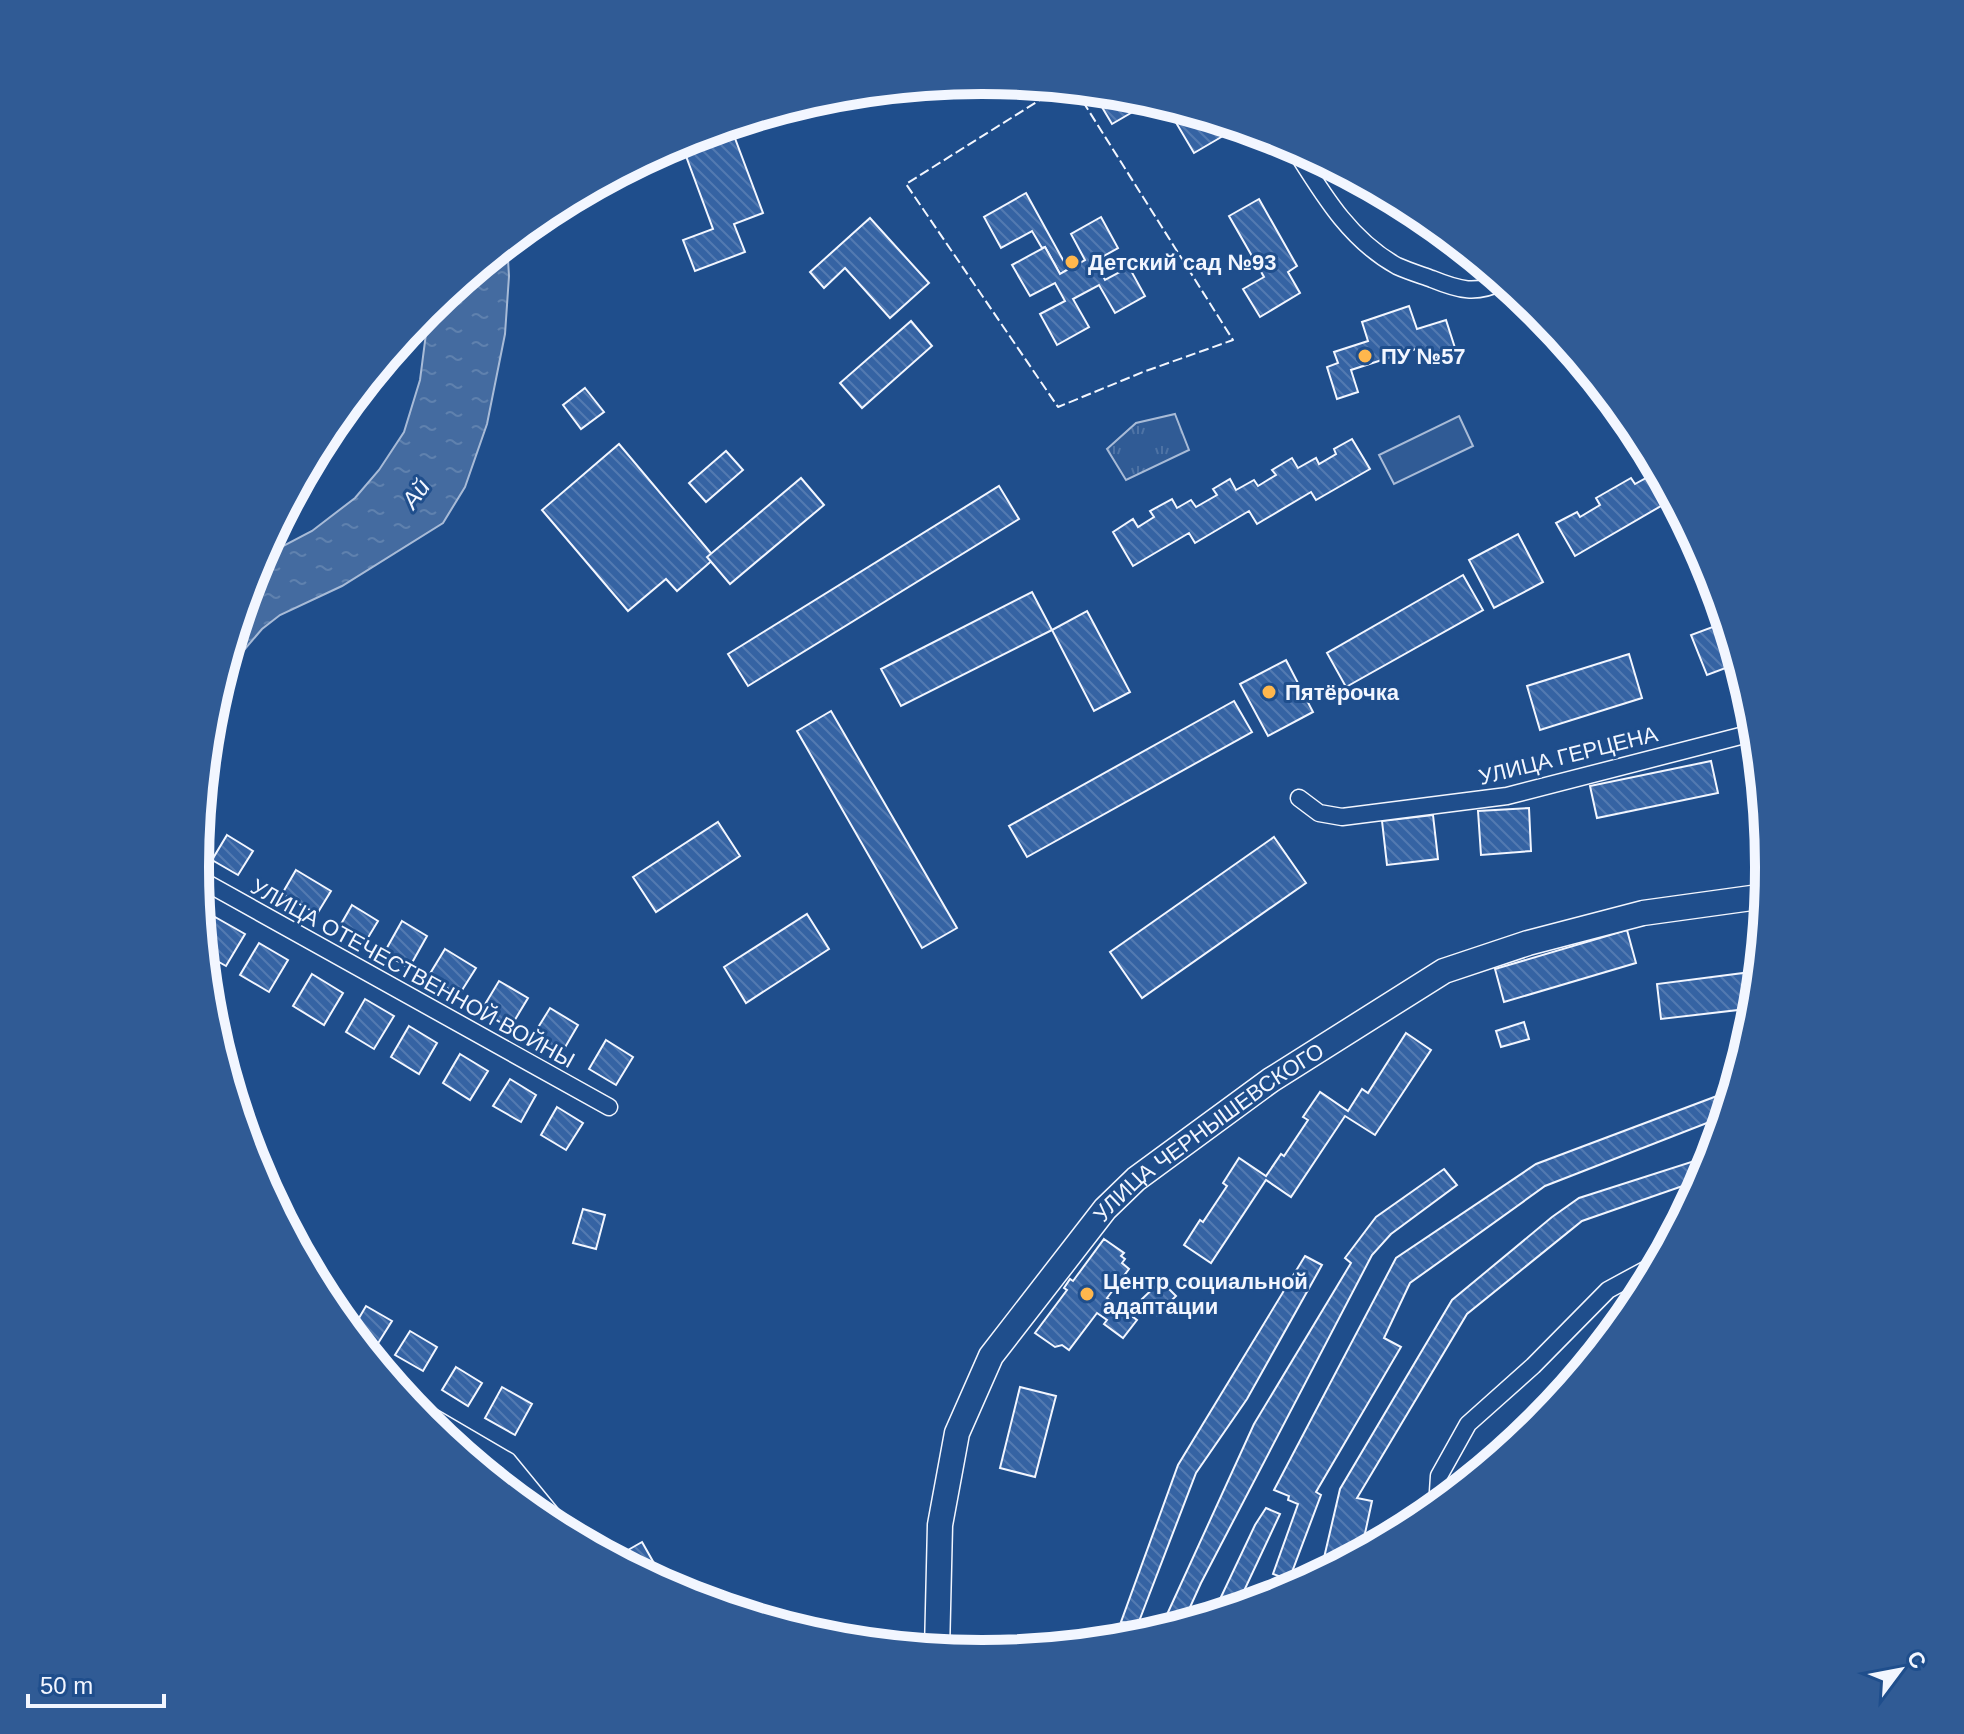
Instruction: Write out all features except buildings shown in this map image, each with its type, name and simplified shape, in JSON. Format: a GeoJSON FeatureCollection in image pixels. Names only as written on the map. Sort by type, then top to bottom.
{"type":"FeatureCollection","features":[{"type":"Feature","properties":{"kind":"main road","name":"УЛИЦА ЧЕРНЫШЕВСКОГО"},"geometry":{"type":"LineString","coordinates":[[937,1638],[940,1525],[957,1433],[991,1356],[1105,1209],[1136,1179],[1271,1080],[1444,971],[1528,943],[1643,913],[1754,898]]}},
{"type":"Feature","properties":{"kind":"street"},"geometry":{"type":"LineString","coordinates":[[1305,165],[1329,202],[1359,239],[1398,266],[1455,288],[1484,291],[1493,287]]}},
{"type":"Feature","properties":{"kind":"street","name":"УЛИЦА ГЕРЦЕНА"},"geometry":{"type":"LineString","coordinates":[[1299,798],[1319,813],[1342,817],[1507,796],[1743,735]]}},
{"type":"Feature","properties":{"kind":"street","name":"УЛИЦА ОТЕЧЕСТВЕННОЙ ВОЙНЫ"},"geometry":{"type":"LineString","coordinates":[[210,885],[609,1107]]}},
{"type":"Feature","properties":{"kind":"street"},"geometry":{"type":"LineString","coordinates":[[1438,1491],[1439,1476],[1468,1424],[1533,1366],[1608,1290],[1639,1273]]}},
{"type":"Feature","properties":{"kind":"street"},"geometry":{"type":"LineString","coordinates":[[448,1426],[508,1461],[541,1502]]}},
{"type":"Feature","properties":{"kind":"green space"},"geometry":{"type":"Polygon","coordinates":[[[1175,414],[1189,450],[1126,480],[1107,449],[1136,423],[1175,414]]]}},
{"type":"Feature","properties":{"kind":"green space"},"geometry":{"type":"Polygon","coordinates":[[[1459,416],[1473,446],[1394,484],[1379,455],[1459,416]]]}},
{"type":"Feature","properties":{"kind":"water","name":"Ай"},"geometry":{"type":"Polygon","coordinates":[[[508,257],[505,334],[487,424],[465,487],[443,523],[342,586],[280,615],[262,629],[238,657],[278,549],[312,531],[355,498],[379,470],[404,432],[420,380],[427,329],[508,257]]]}},
{"type":"Feature","properties":{"kind":"fence"},"geometry":{"type":"LineString","coordinates":[[1044,97],[906,184],[1058,407],[1233,340],[1083,101]]}},
{"type":"Feature","properties":{"kind":"place","name":"Детский сад №93"},"geometry":{"type":"Point","coordinates":[1072,262]}},
{"type":"Feature","properties":{"kind":"place","name":"ПУ №57"},"geometry":{"type":"Point","coordinates":[1365,356]}},
{"type":"Feature","properties":{"kind":"place","name":"Пятёрочка"},"geometry":{"type":"Point","coordinates":[1269,692]}},
{"type":"Feature","properties":{"kind":"place","name":"Центр социальной адаптации"},"geometry":{"type":"Point","coordinates":[1087,1294]}}]}
